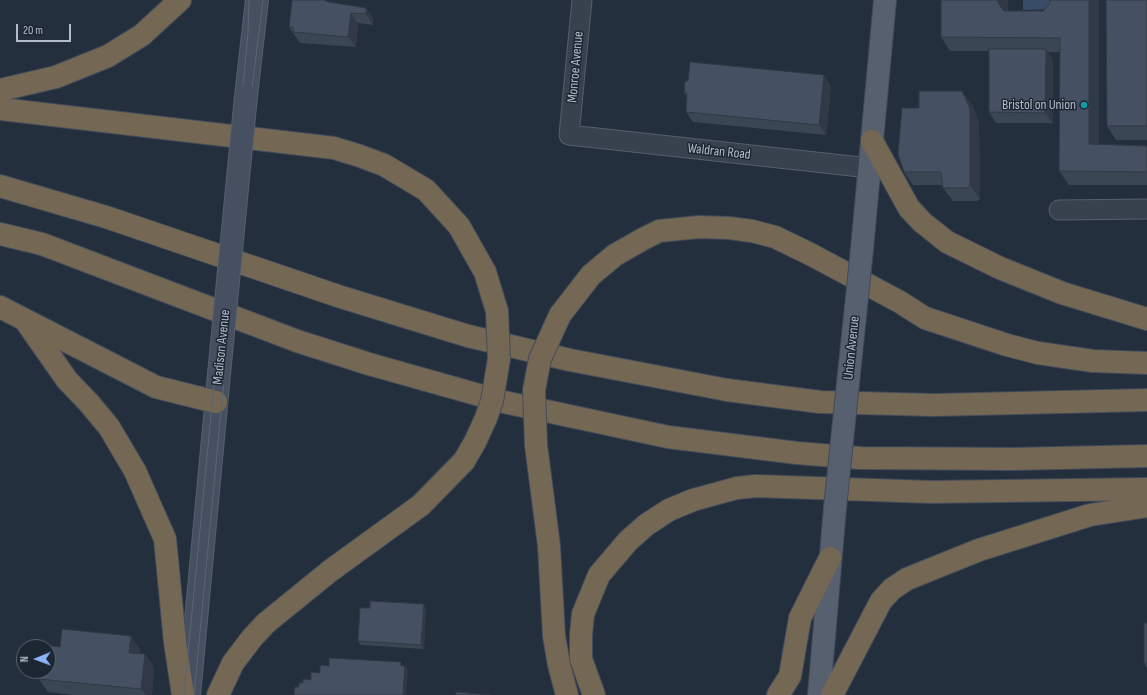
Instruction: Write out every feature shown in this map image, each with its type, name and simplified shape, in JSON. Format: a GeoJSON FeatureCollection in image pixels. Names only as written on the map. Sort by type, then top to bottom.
{"type":"FeatureCollection","features":[{"type":"Feature","properties":{"kind":"highway"},"geometry":{"type":"LineString","coordinates":[[0,90],[56,77],[103,59],[142,35],[180,0]]}},
{"type":"Feature","properties":{"kind":"highway"},"geometry":{"type":"LineString","coordinates":[[0,109],[334,148],[360,156],[384,165],[426,190],[459,226],[485,272],[497,311],[499,359],[492,401],[475,442],[464,461],[421,505],[330,571],[266,623],[252,638],[233,663],[218,695]]}},
{"type":"Feature","properties":{"kind":"highway"},"geometry":{"type":"LineString","coordinates":[[872,141],[909,208],[922,222],[947,242],[1000,268],[1062,293],[1147,319]]}},
{"type":"Feature","properties":{"kind":"highway"},"geometry":{"type":"LineString","coordinates":[[0,186],[106,217],[341,297],[468,336],[570,360],[697,384],[820,402],[934,405],[1147,400]]}},
{"type":"Feature","properties":{"kind":"highway"},"geometry":{"type":"LineString","coordinates":[[567,695],[558,665],[554,636],[549,546],[536,445],[534,390],[540,359],[560,315],[591,275],[615,255],[659,231],[699,227],[729,228],[752,231],[775,238],[831,265],[900,302],[926,318],[1007,345],[1038,353],[1093,361],[1147,363]]}},
{"type":"Feature","properties":{"kind":"highway"},"geometry":{"type":"LineString","coordinates":[[0,234],[42,244],[297,341],[369,364],[504,402],[668,437],[797,453],[860,458],[1014,459],[1147,456]]}},
{"type":"Feature","properties":{"kind":"highway"},"geometry":{"type":"LineString","coordinates":[[0,307],[156,387],[216,402]]}},
{"type":"Feature","properties":{"kind":"highway"},"geometry":{"type":"LineString","coordinates":[[25,320],[67,380],[90,403],[109,427],[135,471],[165,539],[175,642],[183,695]]}},
{"type":"Feature","properties":{"kind":"highway"},"geometry":{"type":"LineString","coordinates":[[594,695],[580,659],[581,634],[583,614],[599,576],[628,541],[646,525],[669,510],[693,500],[737,488],[756,486],[931,492],[1147,489]]}},
{"type":"Feature","properties":{"kind":"highway"},"geometry":{"type":"LineString","coordinates":[[832,695],[881,601],[892,589],[907,579],[979,550],[1090,515],[1147,506]]}},
{"type":"Feature","properties":{"kind":"highway"},"geometry":{"type":"LineString","coordinates":[[778,695],[790,676],[800,618],[830,558]]}},
{"type":"Feature","properties":{"kind":"main road","name":"Union Avenue"},"geometry":{"type":"LineString","coordinates":[[819,695],[830,558],[870,168],[885,0]]}},
{"type":"Feature","properties":{"kind":"street","name":"Madison Avenue"},"geometry":{"type":"LineString","coordinates":[[189,695],[216,402],[246,96],[257,0]]}},
{"type":"Feature","properties":{"kind":"street","name":"Monroe Avenue"},"geometry":{"type":"LineString","coordinates":[[569,135],[582,0]]}},
{"type":"Feature","properties":{"kind":"street","name":"Waldran Road"},"geometry":{"type":"LineString","coordinates":[[569,135],[870,168]]}},
{"type":"Feature","properties":{"kind":"street"},"geometry":{"type":"LineString","coordinates":[[1059,210],[1147,209]]}},
{"type":"Feature","properties":{"kind":"water"},"geometry":{"type":"Polygon","coordinates":[[[1023,0],[1054,0],[1054,9],[1023,10],[1023,0]]]}},
{"type":"Feature","properties":{"kind":"building"},"geometry":{"type":"Polygon","coordinates":[[[292,0],[324,0],[328,2],[366,8],[366,14],[351,13],[348,37],[293,32],[293,27],[289,27],[292,0]]]}},
{"type":"Feature","properties":{"kind":"building","name":"Bristol on Union"},"geometry":{"type":"Polygon","coordinates":[[[941,0],[998,0],[998,3],[1004,11],[1043,11],[1050,3],[1050,0],[1089,0],[1089,144],[1147,146],[1147,172],[1059,171],[1060,38],[941,37],[941,0]]]}},
{"type":"Feature","properties":{"kind":"building"},"geometry":{"type":"Polygon","coordinates":[[[1106,0],[1147,0],[1147,126],[1107,126],[1106,0]]]}},
{"type":"Feature","properties":{"kind":"building"},"geometry":{"type":"Polygon","coordinates":[[[989,49],[1046,49],[1045,113],[989,112],[989,49]]]}},
{"type":"Feature","properties":{"kind":"building"},"geometry":{"type":"Polygon","coordinates":[[[690,62],[824,75],[819,125],[686,112],[687,93],[684,93],[685,81],[688,81],[690,62]]]}},
{"type":"Feature","properties":{"kind":"building"},"geometry":{"type":"Polygon","coordinates":[[[919,91],[962,91],[970,109],[970,185],[967,188],[943,188],[941,172],[904,172],[898,154],[902,108],[919,108],[919,91]]]}},
{"type":"Feature","properties":{"kind":"building"},"geometry":{"type":"Polygon","coordinates":[[[370,601],[424,604],[421,645],[358,641],[360,608],[370,608],[370,601]]]}},
{"type":"Feature","properties":{"kind":"building"},"geometry":{"type":"Polygon","coordinates":[[[1144,623],[1147,623],[1147,663],[1144,663],[1144,623]]]}},
{"type":"Feature","properties":{"kind":"building"},"geometry":{"type":"Polygon","coordinates":[[[62,629],[131,636],[129,653],[145,654],[141,689],[39,679],[56,679],[56,647],[60,647],[62,629]]]}},
{"type":"Feature","properties":{"kind":"building"},"geometry":{"type":"Polygon","coordinates":[[[329,658],[401,662],[401,666],[405,666],[403,695],[294,695],[295,687],[299,687],[299,683],[303,683],[303,679],[311,680],[311,672],[320,673],[320,665],[329,666],[329,658]]]}},
{"type":"Feature","properties":{"kind":"building"},"geometry":{"type":"Polygon","coordinates":[[[456,692],[490,695],[456,695],[456,692]]]}},
{"type":"Feature","properties":{"kind":"tram line"},"geometry":{"type":"LineString","coordinates":[[184,695],[248,33],[249,0]]}},
{"type":"Feature","properties":{"kind":"tram line"},"geometry":{"type":"LineString","coordinates":[[194,695],[251,96],[263,0]]}},
{"type":"Feature","properties":{"kind":"place","name":"Bristol on Union"},"geometry":{"type":"Point","coordinates":[1084,105]}}]}
